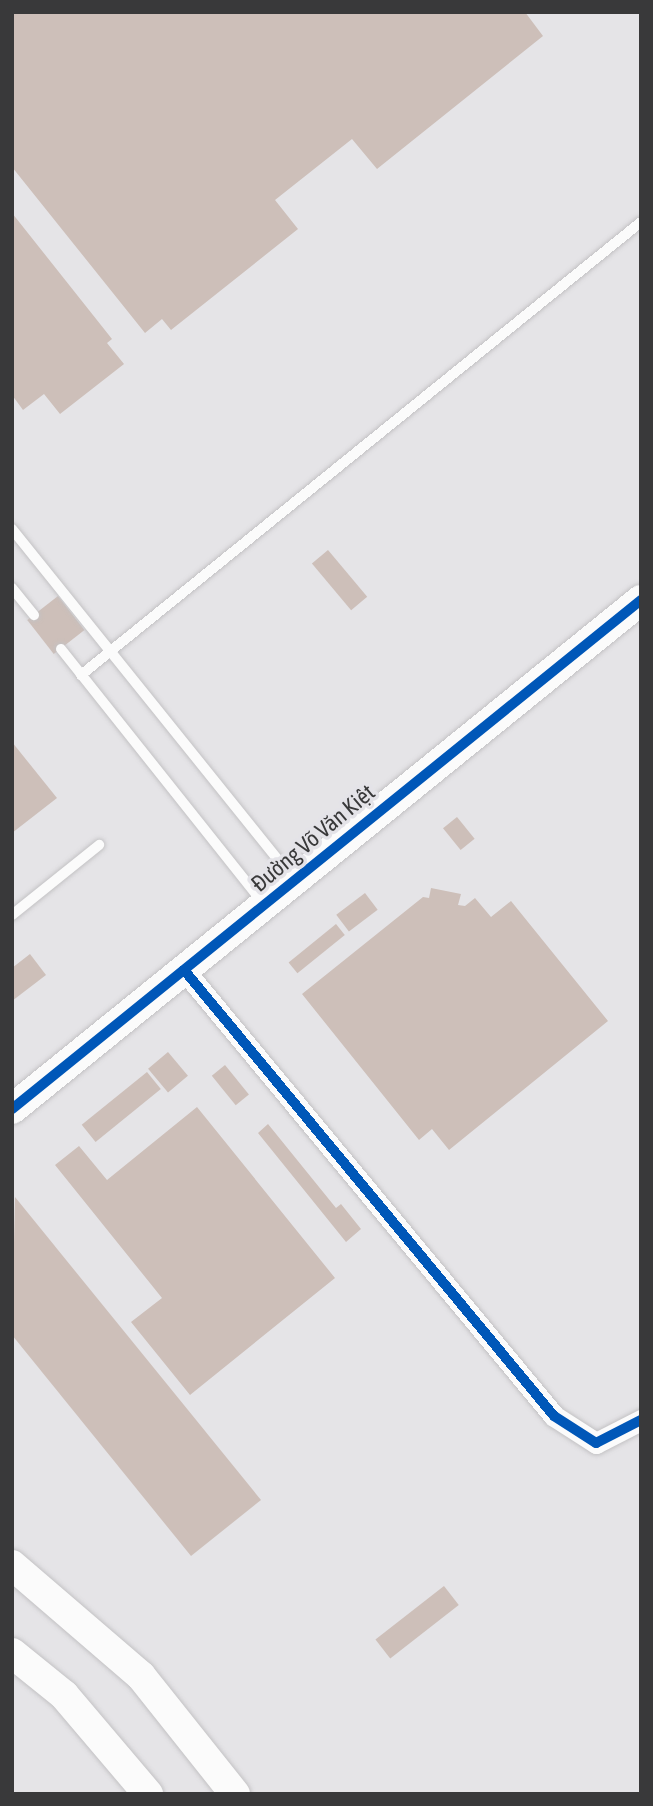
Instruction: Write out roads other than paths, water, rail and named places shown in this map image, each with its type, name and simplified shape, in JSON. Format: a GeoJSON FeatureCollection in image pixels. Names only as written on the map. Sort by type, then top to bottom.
{"type":"FeatureCollection","features":[{"type":"Feature","properties":{"kind":"street","name":"Đường Võ Văn Kiệt"},"geometry":{"type":"LineString","coordinates":[[12,1110],[641,600]]}},
{"type":"Feature","properties":{"kind":"street"},"geometry":{"type":"LineString","coordinates":[[184,970],[554,1416],[596,1443],[641,1420]]}},
{"type":"Feature","properties":{"kind":"street"},"geometry":{"type":"LineString","coordinates":[[12,1565],[141,1676],[235,1794]]}},
{"type":"Feature","properties":{"kind":"street"},"geometry":{"type":"LineString","coordinates":[[12,1653],[64,1695],[148,1794]]}},
{"type":"Feature","properties":{"kind":"lane"},"geometry":{"type":"LineString","coordinates":[[81,674],[641,222]]}},
{"type":"Feature","properties":{"kind":"lane"},"geometry":{"type":"LineString","coordinates":[[12,528],[293,880]]}},
{"type":"Feature","properties":{"kind":"lane"},"geometry":{"type":"LineString","coordinates":[[12,588],[34,615]]}},
{"type":"Feature","properties":{"kind":"lane"},"geometry":{"type":"LineString","coordinates":[[61,649],[265,905]]}},
{"type":"Feature","properties":{"kind":"lane"},"geometry":{"type":"LineString","coordinates":[[12,915],[99,845]]}}]}
